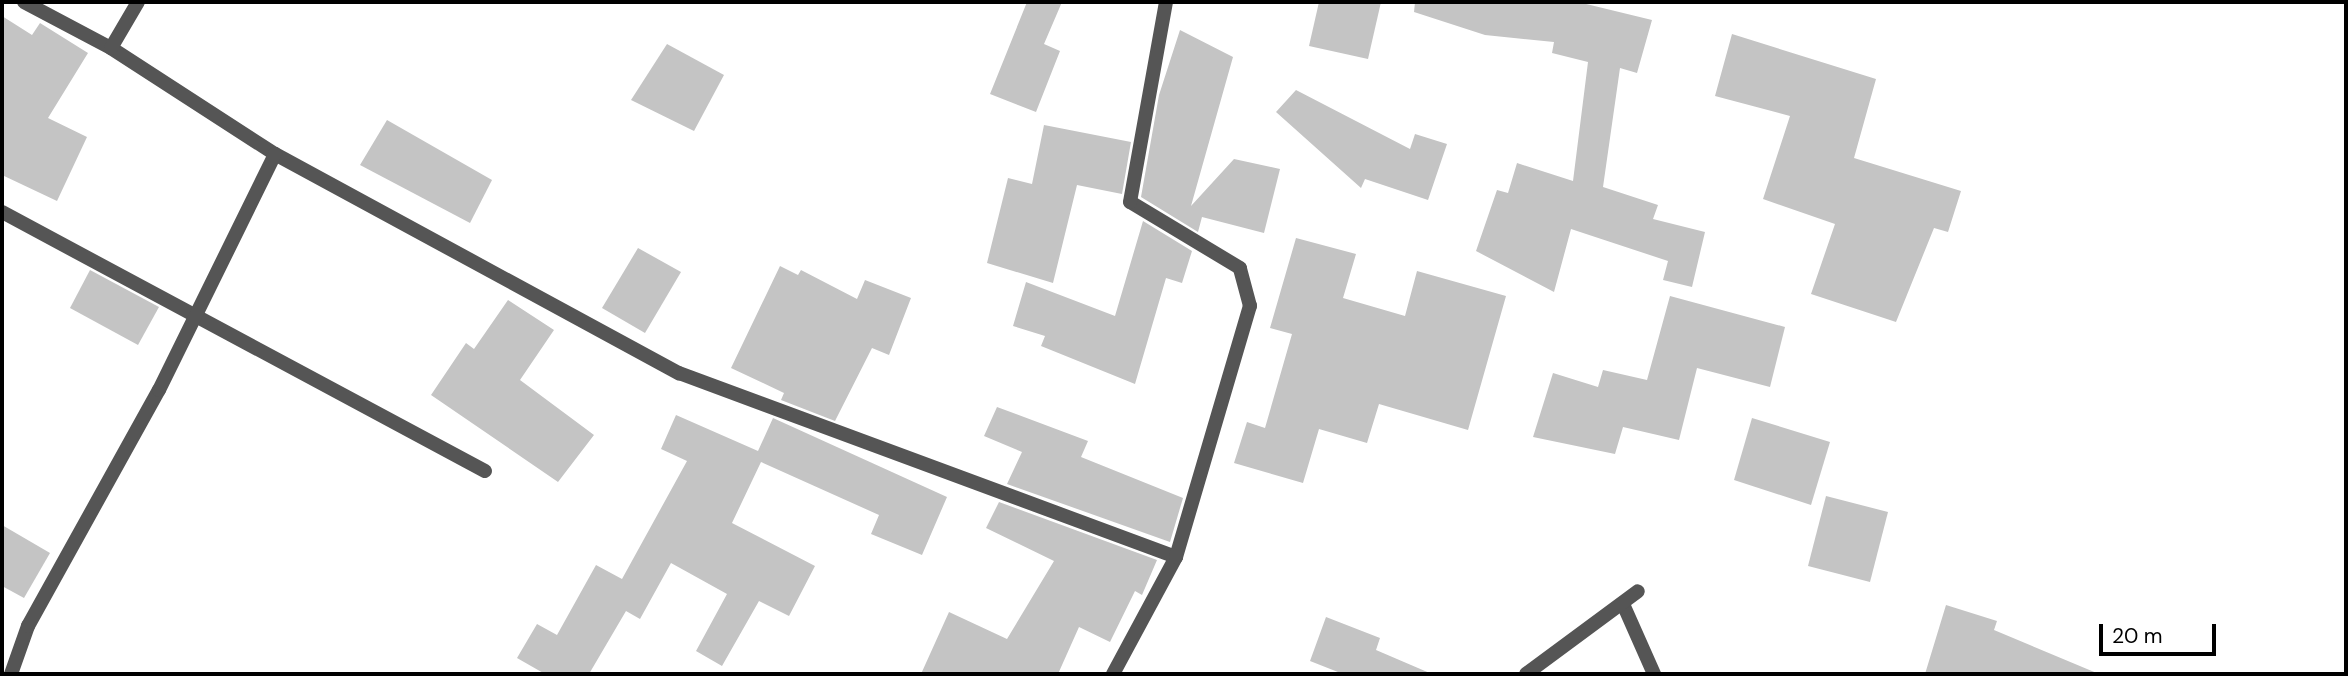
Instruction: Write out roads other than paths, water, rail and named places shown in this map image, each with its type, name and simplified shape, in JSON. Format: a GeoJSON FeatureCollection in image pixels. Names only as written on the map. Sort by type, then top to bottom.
{"type":"FeatureCollection","features":[{"type":"Feature","properties":{"kind":"street"},"geometry":{"type":"LineString","coordinates":[[24,2],[111,48],[275,154],[679,373],[1176,557]]}},
{"type":"Feature","properties":{"kind":"street"},"geometry":{"type":"LineString","coordinates":[[111,48],[138,2]]}},
{"type":"Feature","properties":{"kind":"street"},"geometry":{"type":"LineString","coordinates":[[1113,674],[1176,557],[1250,306],[1240,268],[1130,202],[1166,2]]}},
{"type":"Feature","properties":{"kind":"street"},"geometry":{"type":"LineString","coordinates":[[11,674],[28,626],[194,315],[275,154]]}},
{"type":"Feature","properties":{"kind":"street"},"geometry":{"type":"LineString","coordinates":[[2,212],[485,471]]}},
{"type":"Feature","properties":{"kind":"street"},"geometry":{"type":"LineString","coordinates":[[1526,674],[1638,591]]}},
{"type":"Feature","properties":{"kind":"street"},"geometry":{"type":"LineString","coordinates":[[1623,604],[1654,674]]}}]}
